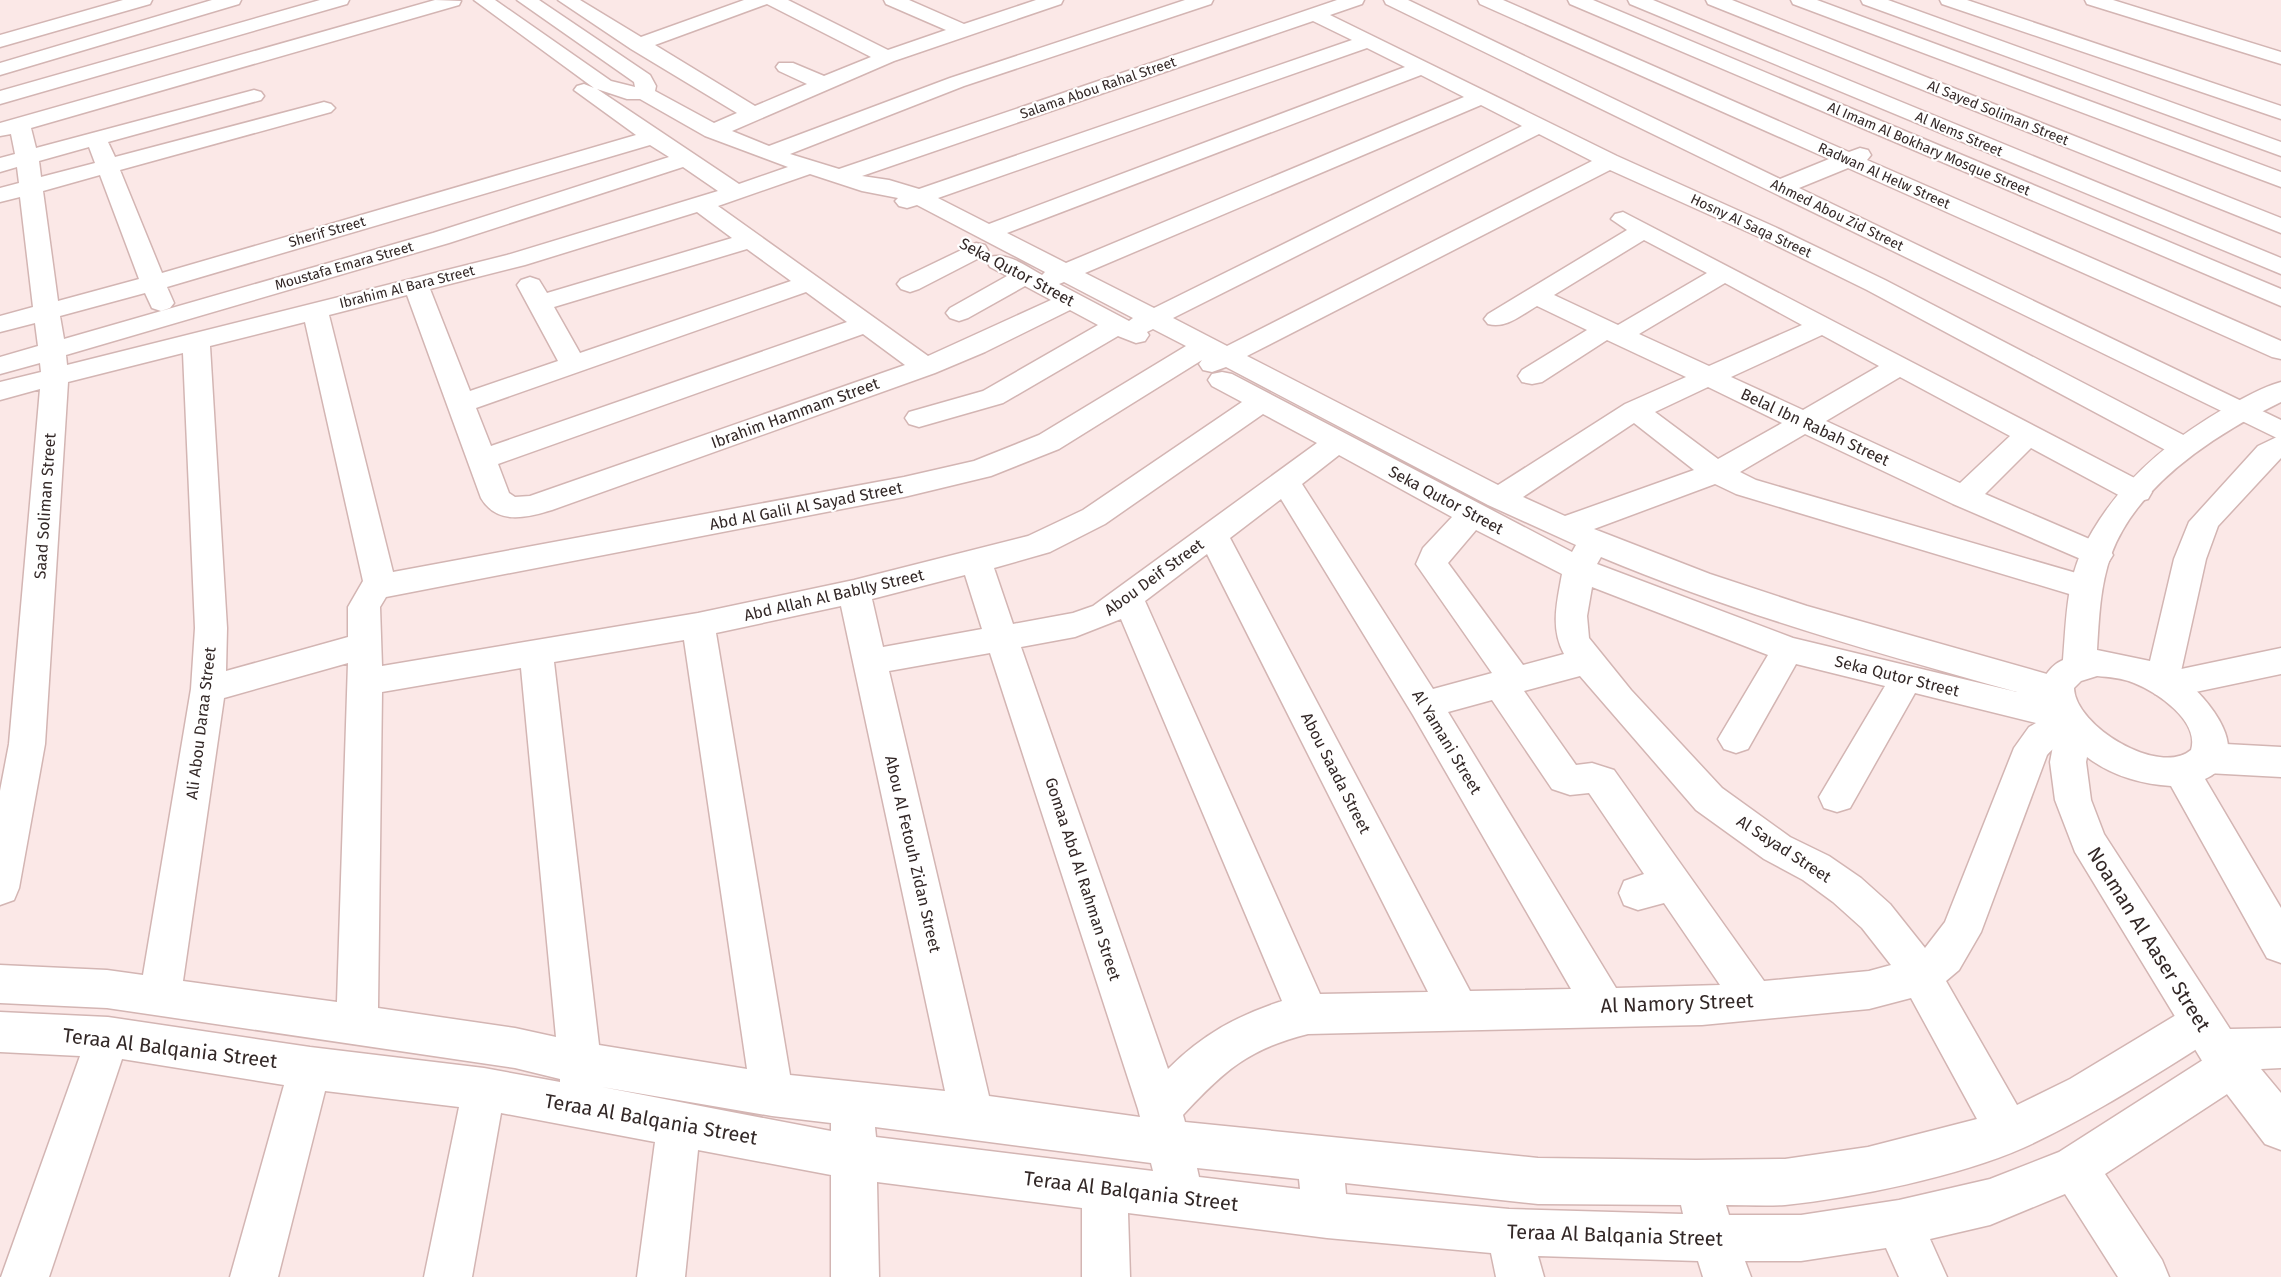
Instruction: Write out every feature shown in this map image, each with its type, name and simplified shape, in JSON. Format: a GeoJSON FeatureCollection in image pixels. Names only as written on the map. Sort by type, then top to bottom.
{"type":"FeatureCollection","features":[{"type":"Feature","properties":{"kind":"street"},"geometry":{"type":"LineString","coordinates":[[0,28],[100,0]]}},
{"type":"Feature","properties":{"kind":"street"},"geometry":{"type":"LineString","coordinates":[[0,41],[143,0]]}},
{"type":"Feature","properties":{"kind":"street"},"geometry":{"type":"LineString","coordinates":[[0,69],[232,0]]}},
{"type":"Feature","properties":{"kind":"street"},"geometry":{"type":"LineString","coordinates":[[0,98],[340,0]]}},
{"type":"Feature","properties":{"kind":"street"},"geometry":{"type":"LineString","coordinates":[[10,128],[451,0],[736,193]]}},
{"type":"Feature","properties":{"kind":"street","name":"Seka Qutor Street"},"geometry":{"type":"LineString","coordinates":[[483,0],[604,85],[627,93],[644,93],[717,133],[769,154],[870,186],[906,190],[920,197],[983,241],[1033,280],[1069,286]]}},
{"type":"Feature","properties":{"kind":"street","name":"Seka Qutor Street"},"geometry":{"type":"LineString","coordinates":[[526,0],[643,79],[644,93]]}},
{"type":"Feature","properties":{"kind":"street"},"geometry":{"type":"LineString","coordinates":[[567,0],[754,114]]}},
{"type":"Feature","properties":{"kind":"street"},"geometry":{"type":"LineString","coordinates":[[638,45],[761,0]]}},
{"type":"Feature","properties":{"kind":"street"},"geometry":{"type":"LineString","coordinates":[[773,0],[891,56],[957,82]]}},
{"type":"Feature","properties":{"kind":"street"},"geometry":{"type":"LineString","coordinates":[[893,0],[963,30]]}},
{"type":"Feature","properties":{"kind":"street"},"geometry":{"type":"LineString","coordinates":[[995,0],[1022,11]]}},
{"type":"Feature","properties":{"kind":"street","name":"Moustafa Emara Street"},"geometry":{"type":"LineString","coordinates":[[0,366],[54,363],[167,318],[441,238],[682,156],[717,133],[754,114],[824,84],[891,56],[1054,0]]}},
{"type":"Feature","properties":{"kind":"street"},"geometry":{"type":"LineString","coordinates":[[1158,0],[1178,9]]}},
{"type":"Feature","properties":{"kind":"street"},"geometry":{"type":"LineString","coordinates":[[769,154],[957,82],[1204,0]]}},
{"type":"Feature","properties":{"kind":"street","name":"Salama Abou Rahal Street"},"geometry":{"type":"LineString","coordinates":[[841,176],[1355,0]]}},
{"type":"Feature","properties":{"kind":"street","name":"Ahmed Abou Zid Street"},"geometry":{"type":"LineString","coordinates":[[1393,0],[2240,410],[2278,447]]}},
{"type":"Feature","properties":{"kind":"street","name":"Radwan Al Helw Street"},"geometry":{"type":"LineString","coordinates":[[1487,0],[2281,351]]}},
{"type":"Feature","properties":{"kind":"street"},"geometry":{"type":"LineString","coordinates":[[1455,30],[1542,0]]}},
{"type":"Feature","properties":{"kind":"street","name":"Al Imam Al Bokhary Mosque Street"},"geometry":{"type":"LineString","coordinates":[[1577,0],[2281,298]]}},
{"type":"Feature","properties":{"kind":"street","name":"Al Nems Street"},"geometry":{"type":"LineString","coordinates":[[1637,0],[2281,267]]}},
{"type":"Feature","properties":{"kind":"street","name":"Al Sayed Soliman Street"},"geometry":{"type":"LineString","coordinates":[[1715,0],[2281,226]]}},
{"type":"Feature","properties":{"kind":"street"},"geometry":{"type":"LineString","coordinates":[[1800,0],[2281,180]]}},
{"type":"Feature","properties":{"kind":"street"},"geometry":{"type":"LineString","coordinates":[[1870,0],[2281,149]]}},
{"type":"Feature","properties":{"kind":"street"},"geometry":{"type":"LineString","coordinates":[[1949,0],[1976,3],[2271,110]]}},
{"type":"Feature","properties":{"kind":"street"},"geometry":{"type":"LineString","coordinates":[[2001,0],[2281,93],[2271,110],[2227,129],[2120,200]]}},
{"type":"Feature","properties":{"kind":"street"},"geometry":{"type":"LineString","coordinates":[[2094,0],[2281,58]]}},
{"type":"Feature","properties":{"kind":"street"},"geometry":{"type":"LineString","coordinates":[[2156,0],[2224,21]]}},
{"type":"Feature","properties":{"kind":"street"},"geometry":{"type":"LineString","coordinates":[[1825,78],[1976,3]]}},
{"type":"Feature","properties":{"kind":"street","name":"Hosny Al Saqa Street"},"geometry":{"type":"LineString","coordinates":[[1314,14],[1609,161],[1767,232],[1876,285],[2183,447]]}},
{"type":"Feature","properties":{"kind":"street"},"geometry":{"type":"LineString","coordinates":[[891,206],[1369,41]]}},
{"type":"Feature","properties":{"kind":"street"},"geometry":{"type":"LineString","coordinates":[[229,66],[274,121]]}},
{"type":"Feature","properties":{"kind":"street"},"geometry":{"type":"LineString","coordinates":[[786,67],[824,84]]}},
{"type":"Feature","properties":{"kind":"street"},"geometry":{"type":"LineString","coordinates":[[910,284],[983,241],[1421,68]]}},
{"type":"Feature","properties":{"kind":"street"},"geometry":{"type":"LineString","coordinates":[[148,88],[179,146]]}},
{"type":"Feature","properties":{"kind":"street"},"geometry":{"type":"LineString","coordinates":[[0,165],[254,96]]}},
{"type":"Feature","properties":{"kind":"street","name":"Ibrahim Hammam Street"},"geometry":{"type":"LineString","coordinates":[[482,459],[496,498],[505,506],[513,508],[541,503],[925,367],[976,346],[1069,286],[1482,97]]}},
{"type":"Feature","properties":{"kind":"street","name":"Ali Abou Daraa Street"},"geometry":{"type":"LineString","coordinates":[[81,107],[108,166],[167,318],[186,342],[210,572],[211,627],[208,689],[160,996]]}},
{"type":"Feature","properties":{"kind":"street"},"geometry":{"type":"LineString","coordinates":[[0,195],[324,108]]}},
{"type":"Feature","properties":{"kind":"street"},"geometry":{"type":"LineString","coordinates":[[1781,187],[1935,124]]}},
{"type":"Feature","properties":{"kind":"street"},"geometry":{"type":"LineString","coordinates":[[919,418],[958,410],[993,397],[1133,324],[1539,126]]}},
{"type":"Feature","properties":{"kind":"street","name":"Saad Soliman Street"},"geometry":{"type":"LineString","coordinates":[[0,888],[54,363],[27,158],[10,128]]}},
{"type":"Feature","properties":{"kind":"street","name":"Sherif Street"},"geometry":{"type":"LineString","coordinates":[[0,324],[154,283],[653,137]]}},
{"type":"Feature","properties":{"kind":"street","name":"Abd Al Galil Al Sayad Street"},"geometry":{"type":"LineString","coordinates":[[377,587],[904,487],[981,469],[1049,442],[1204,358],[1609,161]]}},
{"type":"Feature","properties":{"kind":"street","name":"Ibrahim Al Bara Street"},"geometry":{"type":"LineString","coordinates":[[0,391],[54,363],[186,342],[516,260],[736,193],[810,166]]}},
{"type":"Feature","properties":{"kind":"street","name":"Seka Qutor Street"},"geometry":{"type":"LineString","coordinates":[[870,186],[875,195],[891,206],[983,241],[1069,286],[1133,324],[1499,498],[1578,546],[1788,649],[1907,678],[2068,705]]}},
{"type":"Feature","properties":{"kind":"street"},"geometry":{"type":"LineString","coordinates":[[700,204],[925,367]]}},
{"type":"Feature","properties":{"kind":"street"},"geometry":{"type":"LineString","coordinates":[[1497,319],[1633,224],[2137,492]]}},
{"type":"Feature","properties":{"kind":"street"},"geometry":{"type":"LineString","coordinates":[[540,303],[750,240]]}},
{"type":"Feature","properties":{"kind":"street"},"geometry":{"type":"LineString","coordinates":[[516,260],[573,364]]}},
{"type":"Feature","properties":{"kind":"street"},"geometry":{"type":"LineString","coordinates":[[1532,376],[1725,273]]}},
{"type":"Feature","properties":{"kind":"street"},"geometry":{"type":"LineString","coordinates":[[959,313],[1033,280]]}},
{"type":"Feature","properties":{"kind":"street"},"geometry":{"type":"LineString","coordinates":[[461,404],[809,283]]}},
{"type":"Feature","properties":{"kind":"street"},"geometry":{"type":"LineString","coordinates":[[416,285],[482,459],[867,324]]}},
{"type":"Feature","properties":{"kind":"street","name":"Belal Ibn Rabah Street"},"geometry":{"type":"LineString","coordinates":[[1534,295],[1964,497],[2097,555]]}},
{"type":"Feature","properties":{"kind":"street"},"geometry":{"type":"LineString","coordinates":[[315,310],[379,581],[364,607],[366,645],[357,1026]]}},
{"type":"Feature","properties":{"kind":"street"},"geometry":{"type":"LineString","coordinates":[[1499,498],[1635,410],[1823,325]]}},
{"type":"Feature","properties":{"kind":"street","name":"Seka Qutor Street"},"geometry":{"type":"LineString","coordinates":[[1204,358],[1262,402],[1472,515],[1724,591],[2068,705]]}},
{"type":"Feature","properties":{"kind":"street"},"geometry":{"type":"LineString","coordinates":[[1578,546],[1717,473],[1899,366]]}},
{"type":"Feature","properties":{"kind":"street","name":"Noaman Al Aaser Street"},"geometry":{"type":"LineString","coordinates":[[2281,391],[2240,410],[2183,447],[2137,492],[2115,521],[2097,555],[2086,587],[2068,705],[2068,762],[2073,800],[2088,841],[2217,1046],[2281,1128]]}},
{"type":"Feature","properties":{"kind":"street","name":"Abd Allah Al Bablly Street"},"geometry":{"type":"LineString","coordinates":[[365,682],[699,625],[854,592],[1039,544],[1094,517],[1262,402]]}},
{"type":"Feature","properties":{"kind":"street"},"geometry":{"type":"LineString","coordinates":[[1635,410],[1717,473],[1762,492],[2086,587]]}},
{"type":"Feature","properties":{"kind":"street"},"geometry":{"type":"LineString","coordinates":[[1964,497],[2028,435]]}},
{"type":"Feature","properties":{"kind":"street","name":"Abou Deif Street"},"geometry":{"type":"LineString","coordinates":[[870,662],[1091,621],[1128,598],[1338,442]]}},
{"type":"Feature","properties":{"kind":"street"},"geometry":{"type":"LineString","coordinates":[[2165,683],[2190,559],[2204,522],[2278,447]]}},
{"type":"Feature","properties":{"kind":"street","name":"Al Yamani Street"},"geometry":{"type":"LineString","coordinates":[[1285,482],[1425,705],[1604,1007]]}},
{"type":"Feature","properties":{"kind":"street"},"geometry":{"type":"LineString","coordinates":[[1472,515],[1434,556],[1431,564],[1507,682],[1562,775],[1572,781],[1589,777],[1601,781],[1621,830],[1655,888],[1754,1000]]}},
{"type":"Feature","properties":{"kind":"street","name":"Abou Saada Street"},"geometry":{"type":"LineString","coordinates":[[1213,535],[1459,1011]]}},
{"type":"Feature","properties":{"kind":"street","name":"Al Sayad Street"},"geometry":{"type":"LineString","coordinates":[[1578,546],[1571,627],[1578,650],[1682,772],[1709,799],[1777,848],[1816,868],[1847,890],[1888,930],[1921,976],[2008,1132]]}},
{"type":"Feature","properties":{"kind":"street","name":"Gomaa Abd Al Rahman Street"},"geometry":{"type":"LineString","coordinates":[[976,562],[1164,1126],[1182,1197]]}},
{"type":"Feature","properties":{"kind":"street","name":"Abou Al Fetouh Zidan Street"},"geometry":{"type":"LineString","coordinates":[[854,592],[972,1116]]}},
{"type":"Feature","properties":{"kind":"street"},"geometry":{"type":"LineString","coordinates":[[1128,598],[1308,1014]]}},
{"type":"Feature","properties":{"kind":"street"},"geometry":{"type":"LineString","coordinates":[[699,625],[772,1095]]}},
{"type":"Feature","properties":{"kind":"street"},"geometry":{"type":"LineString","coordinates":[[208,689],[366,645]]}},
{"type":"Feature","properties":{"kind":"street"},"geometry":{"type":"LineString","coordinates":[[1736,739],[1788,649]]}},
{"type":"Feature","properties":{"kind":"street"},"geometry":{"type":"LineString","coordinates":[[536,653],[582,1063],[583,1107]]}},
{"type":"Feature","properties":{"kind":"street"},"geometry":{"type":"LineString","coordinates":[[1425,705],[1587,661]]}},
{"type":"Feature","properties":{"kind":"street"},"geometry":{"type":"LineString","coordinates":[[2165,683],[2281,661]]}},
{"type":"Feature","properties":{"kind":"street"},"geometry":{"type":"LineString","coordinates":[[2195,765],[2212,741],[2206,722],[2190,702],[2165,683],[2118,665],[2097,663],[2068,705],[2106,754],[2125,764],[2145,770],[2195,765],[2281,762]]}},
{"type":"Feature","properties":{"kind":"street"},"geometry":{"type":"LineString","coordinates":[[1836,797],[1907,678]]}},
{"type":"Feature","properties":{"kind":"street","name":"Al Namory Street"},"geometry":{"type":"LineString","coordinates":[[1164,1126],[1215,1052],[1243,1034],[1275,1021],[1308,1014],[1702,1006],[1869,990],[1921,976],[1945,957],[1961,932],[2032,748],[2068,705]]}},
{"type":"Feature","properties":{"kind":"street"},"geometry":{"type":"LineString","coordinates":[[2195,765],[2281,945]]}},
{"type":"Feature","properties":{"kind":"street"},"geometry":{"type":"LineString","coordinates":[[0,984],[107,989],[160,996],[515,1048],[582,1063],[772,1095],[972,1116],[1164,1126],[1318,1159],[1538,1181],[1785,1182],[1868,1169],[1947,1151],[2008,1132],[2085,1094],[2217,1046],[2281,1048]]}},
{"type":"Feature","properties":{"kind":"street","name":"Teraa Al Balqania Street"},"geometry":{"type":"LineString","coordinates":[[0,1032],[108,1036],[310,1068],[484,1089],[854,1156],[1327,1215],[1509,1233],[1720,1258],[1801,1239],[1899,1223],[1990,1202],[2074,1168],[2217,1046]]}},
{"type":"Feature","properties":{"kind":"street"},"geometry":{"type":"LineString","coordinates":[[25,1277],[108,1036]]}},
{"type":"Feature","properties":{"kind":"street"},"geometry":{"type":"LineString","coordinates":[[254,1277],[310,1068]]}},
{"type":"Feature","properties":{"kind":"street"},"geometry":{"type":"LineString","coordinates":[[448,1277],[484,1089]]}},
{"type":"Feature","properties":{"kind":"street"},"geometry":{"type":"LineString","coordinates":[[853,1103],[855,1277]]}},
{"type":"Feature","properties":{"kind":"street"},"geometry":{"type":"LineString","coordinates":[[661,1277],[679,1125]]}},
{"type":"Feature","properties":{"kind":"street"},"geometry":{"type":"LineString","coordinates":[[1318,1159],[1327,1215]]}},
{"type":"Feature","properties":{"kind":"street"},"geometry":{"type":"LineString","coordinates":[[2074,1168],[2145,1277]]}},
{"type":"Feature","properties":{"kind":"street"},"geometry":{"type":"LineString","coordinates":[[1696,1183],[1720,1258]]}},
{"type":"Feature","properties":{"kind":"street"},"geometry":{"type":"LineString","coordinates":[[1104,1186],[1106,1277]]}},
{"type":"Feature","properties":{"kind":"street"},"geometry":{"type":"LineString","coordinates":[[1899,1223],[1923,1277]]}},
{"type":"Feature","properties":{"kind":"street"},"geometry":{"type":"LineString","coordinates":[[1509,1233],[1520,1277]]}}]}
